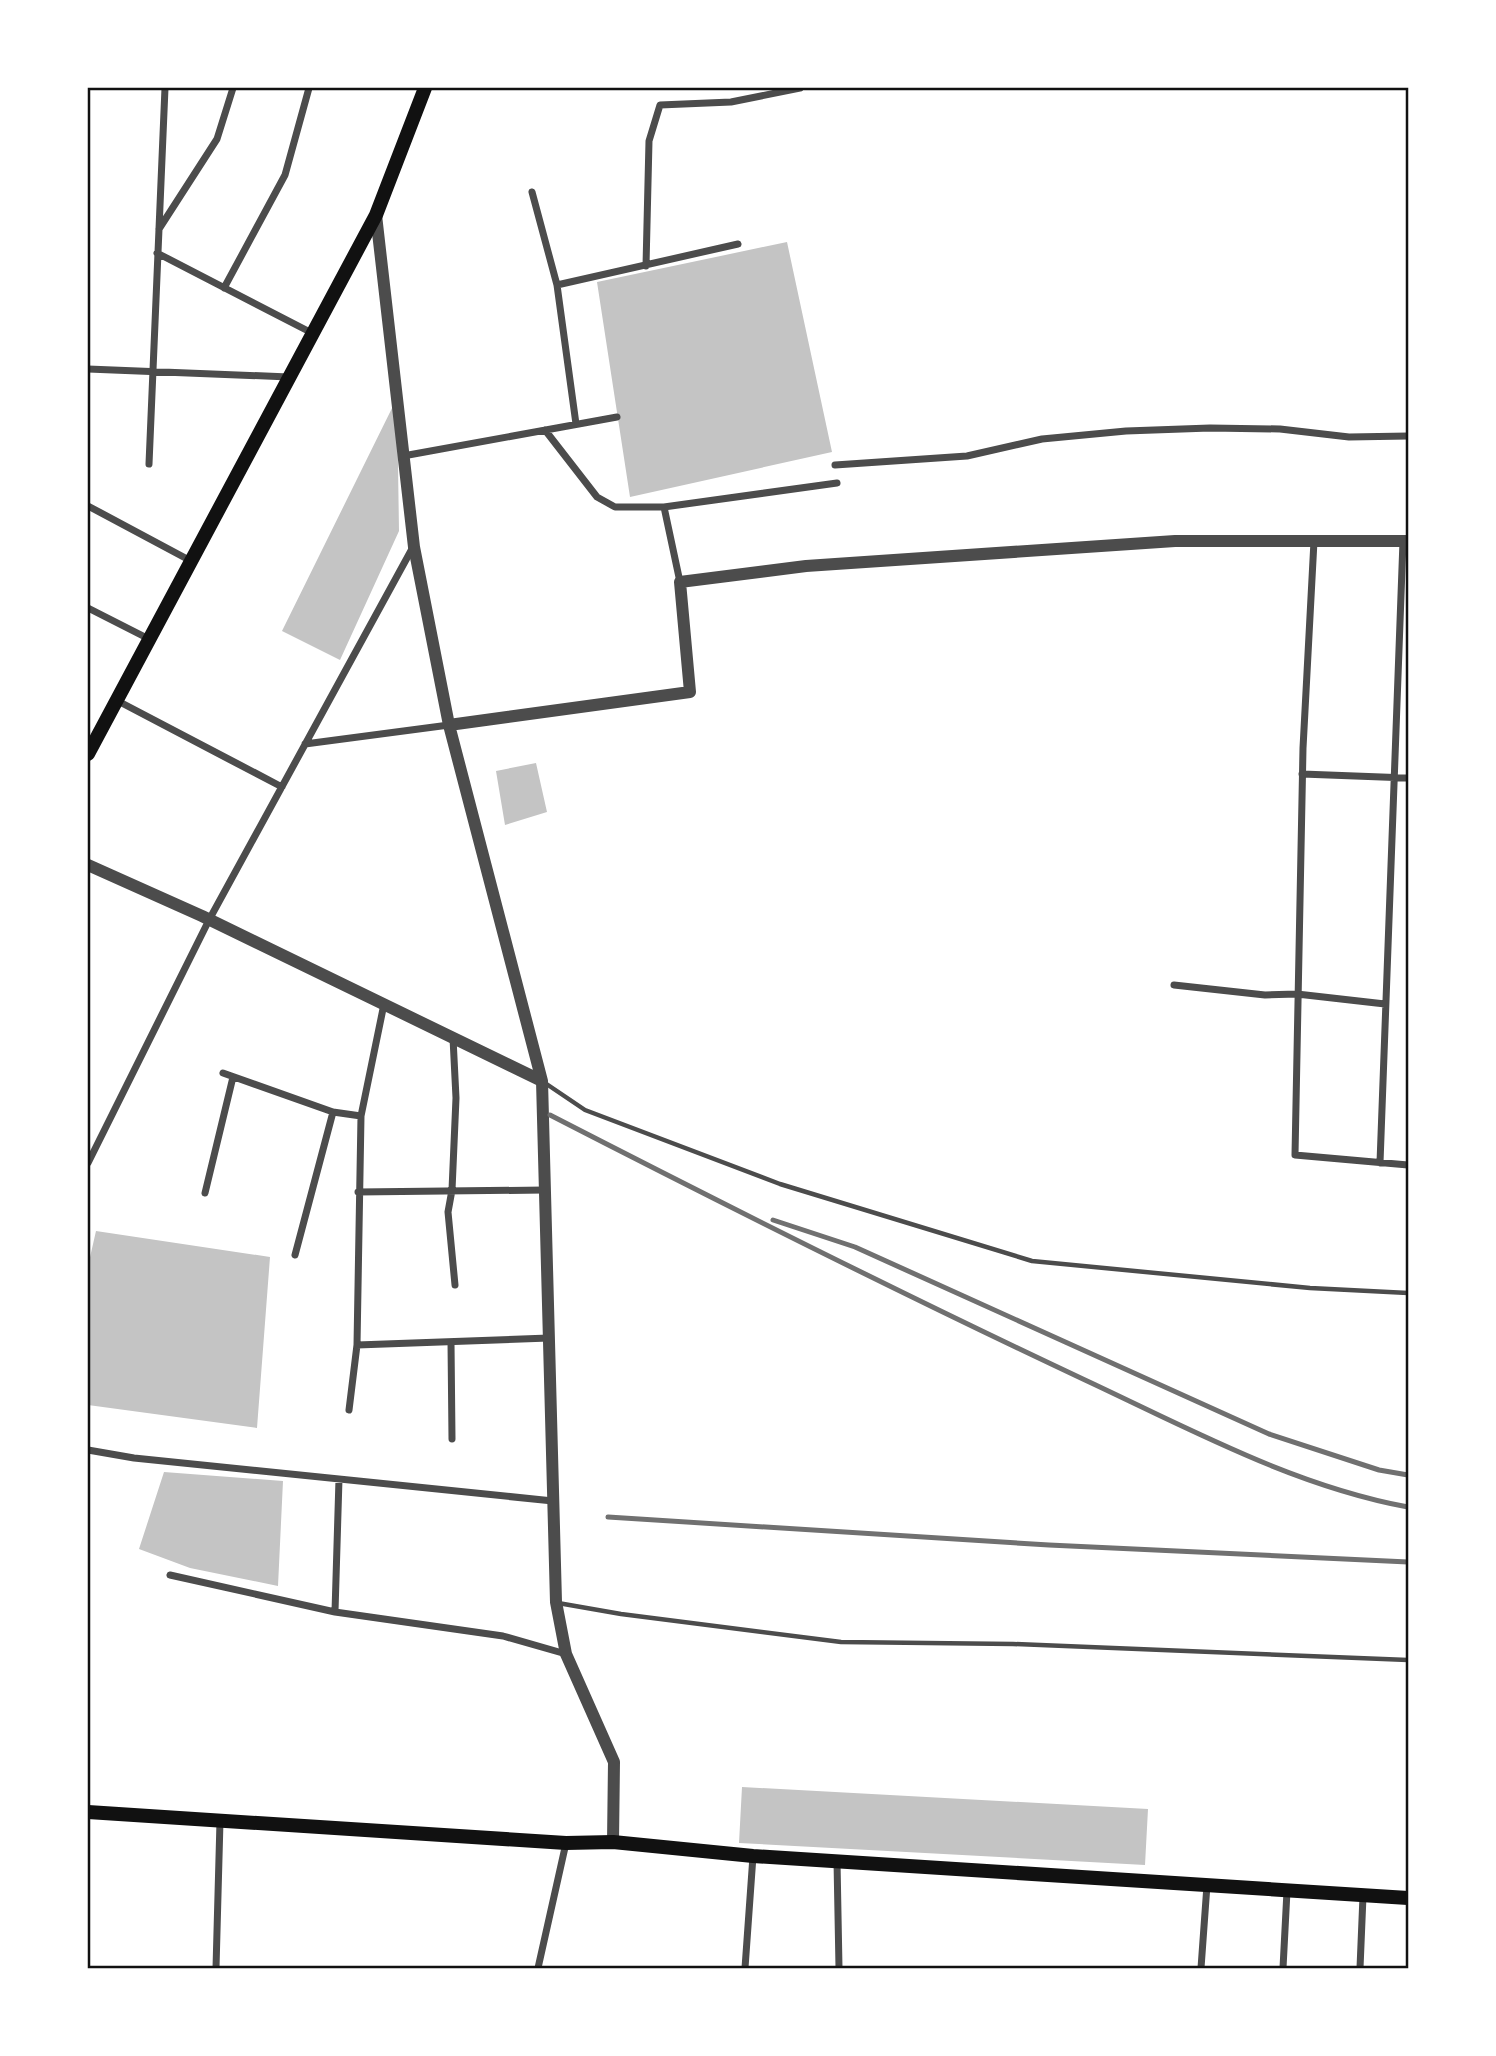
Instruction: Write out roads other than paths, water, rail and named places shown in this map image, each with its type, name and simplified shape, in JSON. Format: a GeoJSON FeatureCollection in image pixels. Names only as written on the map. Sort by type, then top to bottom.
{"type":"FeatureCollection","features":[{"type":"Feature","properties":{"kind":"main road"},"geometry":{"type":"LineString","coordinates":[[88,754],[376,215],[425,88]]}},
{"type":"Feature","properties":{"kind":"main road"},"geometry":{"type":"LineString","coordinates":[[88,1812],[566,1843],[613,1842],[753,1856],[1409,1898]]}},
{"type":"Feature","properties":{"kind":"street"},"geometry":{"type":"LineString","coordinates":[[149,464],[164,88]]}},
{"type":"Feature","properties":{"kind":"street"},"geometry":{"type":"LineString","coordinates":[[158,230],[217,139],[233,88]]}},
{"type":"Feature","properties":{"kind":"street"},"geometry":{"type":"LineString","coordinates":[[225,288],[285,175],[309,88]]}},
{"type":"Feature","properties":{"kind":"street"},"geometry":{"type":"LineString","coordinates":[[646,266],[649,141],[660,105],[732,102],[800,88]]}},
{"type":"Feature","properties":{"kind":"street"},"geometry":{"type":"LineString","coordinates":[[532,192],[557,285],[576,424]]}},
{"type":"Feature","properties":{"kind":"street"},"geometry":{"type":"LineString","coordinates":[[376,215],[414,547],[449,725],[542,1081],[556,1602],[566,1654],[614,1762],[613,1842]]}},
{"type":"Feature","properties":{"kind":"street"},"geometry":{"type":"LineString","coordinates":[[557,285],[738,244]]}},
{"type":"Feature","properties":{"kind":"street"},"geometry":{"type":"LineString","coordinates":[[157,253],[313,333]]}},
{"type":"Feature","properties":{"kind":"street"},"geometry":{"type":"LineString","coordinates":[[88,369],[289,377]]}},
{"type":"Feature","properties":{"kind":"street"},"geometry":{"type":"LineString","coordinates":[[403,456],[617,417]]}},
{"type":"Feature","properties":{"kind":"street"},"geometry":{"type":"LineString","coordinates":[[835,465],[967,456],[1042,439],[1138,431],[1257,428],[1349,437],[1409,436]]}},
{"type":"Feature","properties":{"kind":"street"},"geometry":{"type":"LineString","coordinates":[[545,430],[597,497],[615,507],[664,507],[837,483]]}},
{"type":"Feature","properties":{"kind":"street"},"geometry":{"type":"LineString","coordinates":[[88,506],[191,561]]}},
{"type":"Feature","properties":{"kind":"street"},"geometry":{"type":"LineString","coordinates":[[305,744],[690,692],[680,582],[664,507]]}},
{"type":"Feature","properties":{"kind":"street"},"geometry":{"type":"LineString","coordinates":[[1314,541],[1302,774],[1295,1155],[1409,1165]]}},
{"type":"Feature","properties":{"kind":"street"},"geometry":{"type":"LineString","coordinates":[[680,582],[806,566],[1161,542],[1406,541],[1394,777],[1380,1163]]}},
{"type":"Feature","properties":{"kind":"street"},"geometry":{"type":"LineString","coordinates":[[88,1163],[209,920],[414,547]]}},
{"type":"Feature","properties":{"kind":"street"},"geometry":{"type":"LineString","coordinates":[[88,608],[149,639]]}},
{"type":"Feature","properties":{"kind":"street"},"geometry":{"type":"LineString","coordinates":[[116,700],[282,787]]}},
{"type":"Feature","properties":{"kind":"street"},"geometry":{"type":"LineString","coordinates":[[1302,774],[1409,778]]}},
{"type":"Feature","properties":{"kind":"street"},"geometry":{"type":"LineString","coordinates":[[88,865],[209,920],[542,1081]]}},
{"type":"Feature","properties":{"kind":"street"},"geometry":{"type":"LineString","coordinates":[[1174,985],[1385,1004]]}},
{"type":"Feature","properties":{"kind":"street"},"geometry":{"type":"LineString","coordinates":[[349,1410],[356,1345],[361,1116],[384,1004]]}},
{"type":"Feature","properties":{"kind":"street"},"geometry":{"type":"LineString","coordinates":[[452,1037],[456,1098],[452,1190],[448,1212],[455,1285]]}},
{"type":"Feature","properties":{"kind":"street"},"geometry":{"type":"LineString","coordinates":[[223,1073],[333,1112],[361,1116]]}},
{"type":"Feature","properties":{"kind":"street"},"geometry":{"type":"LineString","coordinates":[[205,1194],[233,1077]]}},
{"type":"Feature","properties":{"kind":"street"},"geometry":{"type":"LineString","coordinates":[[295,1255],[333,1112]]}},
{"type":"Feature","properties":{"kind":"street"},"geometry":{"type":"LineString","coordinates":[[358,1192],[545,1190]]}},
{"type":"Feature","properties":{"kind":"street"},"geometry":{"type":"LineString","coordinates":[[356,1345],[549,1338]]}},
{"type":"Feature","properties":{"kind":"street"},"geometry":{"type":"LineString","coordinates":[[451,1342],[452,1439]]}},
{"type":"Feature","properties":{"kind":"street"},"geometry":{"type":"LineString","coordinates":[[88,1450],[134,1458],[553,1501]]}},
{"type":"Feature","properties":{"kind":"street"},"geometry":{"type":"LineString","coordinates":[[335,1612],[339,1479]]}},
{"type":"Feature","properties":{"kind":"street"},"geometry":{"type":"LineString","coordinates":[[170,1575],[335,1612],[503,1636],[566,1654]]}},
{"type":"Feature","properties":{"kind":"street"},"geometry":{"type":"LineString","coordinates":[[216,1969],[220,1821]]}},
{"type":"Feature","properties":{"kind":"street"},"geometry":{"type":"LineString","coordinates":[[538,1969],[566,1843]]}},
{"type":"Feature","properties":{"kind":"street"},"geometry":{"type":"LineString","coordinates":[[746,1969],[753,1856]]}},
{"type":"Feature","properties":{"kind":"street"},"geometry":{"type":"LineString","coordinates":[[837,1861],[839,1969]]}},
{"type":"Feature","properties":{"kind":"street"},"geometry":{"type":"LineString","coordinates":[[1200,1969],[1207,1885]]}},
{"type":"Feature","properties":{"kind":"street"},"geometry":{"type":"LineString","coordinates":[[1283,1969],[1287,1890]]}},
{"type":"Feature","properties":{"kind":"street"},"geometry":{"type":"LineString","coordinates":[[1360,1969],[1363,1895]]}},
{"type":"Feature","properties":{"kind":"lane"},"geometry":{"type":"LineString","coordinates":[[542,1081],[584,1110],[780,1184],[1031,1261],[1310,1288],[1409,1293]]}},
{"type":"Feature","properties":{"kind":"lane"},"geometry":{"type":"LineString","coordinates":[[556,1602],[621,1614],[841,1642],[1013,1644],[1409,1660]]}},
{"type":"Feature","properties":{"kind":"railway"},"geometry":{"type":"LineString","coordinates":[[550,1115],[883,1283],[1203,1436],[1283,1471],[1366,1498],[1408,1507]]}},
{"type":"Feature","properties":{"kind":"railway"},"geometry":{"type":"LineString","coordinates":[[773,1220],[855,1247],[1269,1434],[1379,1470],[1408,1475]]}},
{"type":"Feature","properties":{"kind":"railway"},"geometry":{"type":"LineString","coordinates":[[608,1517],[1049,1545],[1408,1562]]}}]}
